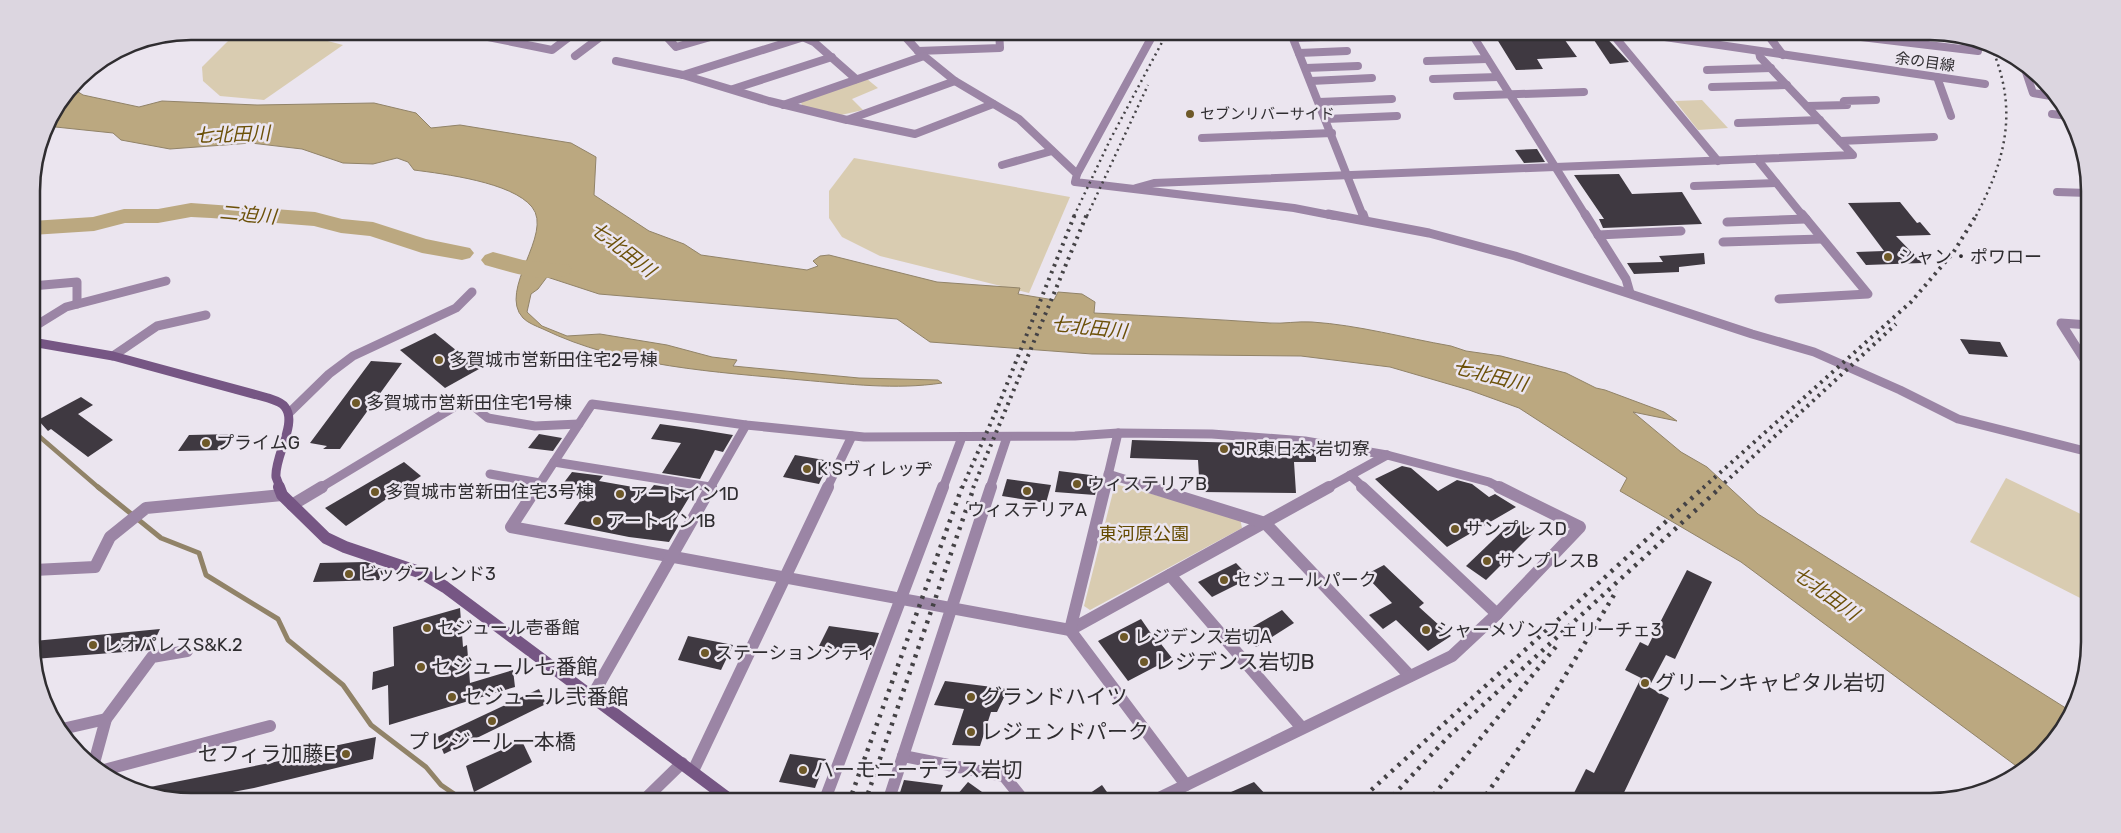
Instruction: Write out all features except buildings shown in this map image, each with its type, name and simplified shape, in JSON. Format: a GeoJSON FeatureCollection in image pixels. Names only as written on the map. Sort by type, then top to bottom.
{"type":"FeatureCollection","features":[{"type":"Feature","properties":{"kind":"street"},"geometry":{"type":"LineString","coordinates":[[503,40],[552,50],[565,40]]}},
{"type":"Feature","properties":{"kind":"street"},"geometry":{"type":"LineString","coordinates":[[575,56],[595,40]]}},
{"type":"Feature","properties":{"kind":"street"},"geometry":{"type":"LineString","coordinates":[[669,40],[676,48],[702,40]]}},
{"type":"Feature","properties":{"kind":"street"},"geometry":{"type":"LineString","coordinates":[[682,75],[794,40]]}},
{"type":"Feature","properties":{"kind":"street"},"geometry":{"type":"LineString","coordinates":[[810,40],[856,79]]}},
{"type":"Feature","properties":{"kind":"street"},"geometry":{"type":"LineString","coordinates":[[909,40],[921,53],[955,81],[1019,119],[1077,174]]}},
{"type":"Feature","properties":{"kind":"street"},"geometry":{"type":"LineString","coordinates":[[783,105],[921,53],[1000,48],[1000,40]]}},
{"type":"Feature","properties":{"kind":"street"},"geometry":{"type":"LineString","coordinates":[[1150,40],[1077,174],[1075,182],[1285,206],[1365,220],[1515,256],[1752,334],[1814,352],[1900,390],[1958,419],[1991,430],[2081,450]]}},
{"type":"Feature","properties":{"kind":"street"},"geometry":{"type":"LineString","coordinates":[[1294,40],[1365,220]]}},
{"type":"Feature","properties":{"kind":"street"},"geometry":{"type":"LineString","coordinates":[[1475,40],[1554,168],[1626,279],[1630,293]]}},
{"type":"Feature","properties":{"kind":"street"},"geometry":{"type":"LineString","coordinates":[[1617,40],[1718,161]]}},
{"type":"Feature","properties":{"kind":"street","name":"余の目線"},"geometry":{"type":"LineString","coordinates":[[1677,40],[1760,54],[1783,55],[1985,84]]}},
{"type":"Feature","properties":{"kind":"street"},"geometry":{"type":"LineString","coordinates":[[1772,40],[1783,55]]}},
{"type":"Feature","properties":{"kind":"street"},"geometry":{"type":"LineString","coordinates":[[1886,40],[1978,51],[1977,47]]}},
{"type":"Feature","properties":{"kind":"street"},"geometry":{"type":"LineString","coordinates":[[1299,53],[1347,51]]}},
{"type":"Feature","properties":{"kind":"street"},"geometry":{"type":"LineString","coordinates":[[1133,190],[1154,183],[1853,155],[1770,68],[1760,54]]}},
{"type":"Feature","properties":{"kind":"street"},"geometry":{"type":"LineString","coordinates":[[733,89],[832,57]]}},
{"type":"Feature","properties":{"kind":"street"},"geometry":{"type":"LineString","coordinates":[[1427,61],[1487,59]]}},
{"type":"Feature","properties":{"kind":"street"},"geometry":{"type":"LineString","coordinates":[[616,61],[682,75],[783,105],[915,134],[993,104]]}},
{"type":"Feature","properties":{"kind":"street"},"geometry":{"type":"LineString","coordinates":[[1306,68],[1358,66]]}},
{"type":"Feature","properties":{"kind":"street"},"geometry":{"type":"LineString","coordinates":[[1707,70],[1770,68]]}},
{"type":"Feature","properties":{"kind":"street"},"geometry":{"type":"LineString","coordinates":[[2027,75],[2033,93],[2048,96]]}},
{"type":"Feature","properties":{"kind":"street"},"geometry":{"type":"LineString","coordinates":[[1433,79],[1498,77]]}},
{"type":"Feature","properties":{"kind":"street"},"geometry":{"type":"LineString","coordinates":[[1937,77],[1951,116]]}},
{"type":"Feature","properties":{"kind":"street"},"geometry":{"type":"LineString","coordinates":[[1311,81],[1372,78]]}},
{"type":"Feature","properties":{"kind":"street"},"geometry":{"type":"LineString","coordinates":[[847,120],[955,81]]}},
{"type":"Feature","properties":{"kind":"street"},"geometry":{"type":"LineString","coordinates":[[1712,87],[1787,85]]}},
{"type":"Feature","properties":{"kind":"street"},"geometry":{"type":"LineString","coordinates":[[1457,96],[1584,92]]}},
{"type":"Feature","properties":{"kind":"street"},"geometry":{"type":"LineString","coordinates":[[1319,102],[1392,99]]}},
{"type":"Feature","properties":{"kind":"street"},"geometry":{"type":"LineString","coordinates":[[1807,106],[1847,105],[1844,101],[1876,100]]}},
{"type":"Feature","properties":{"kind":"street"},"geometry":{"type":"LineString","coordinates":[[2052,114],[2061,115]]}},
{"type":"Feature","properties":{"kind":"street"},"geometry":{"type":"LineString","coordinates":[[1326,119],[1397,116]]}},
{"type":"Feature","properties":{"kind":"street"},"geometry":{"type":"LineString","coordinates":[[1738,123],[1820,120]]}},
{"type":"Feature","properties":{"kind":"street"},"geometry":{"type":"LineString","coordinates":[[1202,138],[1332,133]]}},
{"type":"Feature","properties":{"kind":"street"},"geometry":{"type":"LineString","coordinates":[[1840,141],[1934,137]]}},
{"type":"Feature","properties":{"kind":"street"},"geometry":{"type":"LineString","coordinates":[[1002,165],[1052,151]]}},
{"type":"Feature","properties":{"kind":"street"},"geometry":{"type":"LineString","coordinates":[[1757,159],[1868,294],[1779,298]]}},
{"type":"Feature","properties":{"kind":"street"},"geometry":{"type":"LineString","coordinates":[[1694,186],[1776,182]]}},
{"type":"Feature","properties":{"kind":"street"},"geometry":{"type":"LineString","coordinates":[[2057,192],[2081,193]]}},
{"type":"Feature","properties":{"kind":"street"},"geometry":{"type":"LineString","coordinates":[[1727,222],[1806,219]]}},
{"type":"Feature","properties":{"kind":"street"},"geometry":{"type":"LineString","coordinates":[[1598,235],[1681,232]]}},
{"type":"Feature","properties":{"kind":"street"},"geometry":{"type":"LineString","coordinates":[[1723,242],[1822,239]]}},
{"type":"Feature","properties":{"kind":"street"},"geometry":{"type":"LineString","coordinates":[[40,322],[53,313],[77,304],[166,281]]}},
{"type":"Feature","properties":{"kind":"street"},"geometry":{"type":"LineString","coordinates":[[40,285],[78,282],[77,304]]}},
{"type":"Feature","properties":{"kind":"street"},"geometry":{"type":"LineString","coordinates":[[289,413],[329,374],[354,356],[456,308],[472,292]]}},
{"type":"Feature","properties":{"kind":"street"},"geometry":{"type":"LineString","coordinates":[[113,356],[157,326],[206,315]]}},
{"type":"Feature","properties":{"kind":"street"},"geometry":{"type":"LineString","coordinates":[[2081,324],[2061,323],[2081,354]]}},
{"type":"Feature","properties":{"kind":"street"},"geometry":{"type":"LineString","coordinates":[[40,343],[113,356],[268,398],[284,405],[289,413],[288,428],[278,458],[276,476],[282,495],[326,538],[345,547],[422,573],[445,587],[591,698],[721,793]]}},
{"type":"Feature","properties":{"kind":"street"},"geometry":{"type":"LineString","coordinates":[[292,506],[466,400],[488,418],[535,426],[579,424]]}},
{"type":"Feature","properties":{"kind":"street"},"geometry":{"type":"LineString","coordinates":[[1170,793],[1452,656],[1497,614],[1580,527],[1490,482],[1387,455],[1304,441],[1212,434],[1118,433],[962,438],[852,436],[746,425],[592,404],[511,527],[1070,630],[1387,455]]}},
{"type":"Feature","properties":{"kind":"street"},"geometry":{"type":"LineString","coordinates":[[591,698],[746,425]]}},
{"type":"Feature","properties":{"kind":"street"},"geometry":{"type":"LineString","coordinates":[[1070,630],[1118,433]]}},
{"type":"Feature","properties":{"kind":"street"},"geometry":{"type":"LineString","coordinates":[[693,772],[852,436]]}},
{"type":"Feature","properties":{"kind":"street"},"geometry":{"type":"LineString","coordinates":[[891,793],[1007,437]]}},
{"type":"Feature","properties":{"kind":"street"},"geometry":{"type":"LineString","coordinates":[[827,793],[962,438]]}},
{"type":"Feature","properties":{"kind":"street"},"geometry":{"type":"LineString","coordinates":[[554,462],[710,487]]}},
{"type":"Feature","properties":{"kind":"street"},"geometry":{"type":"LineString","coordinates":[[490,474],[540,483]]}},
{"type":"Feature","properties":{"kind":"street"},"geometry":{"type":"LineString","coordinates":[[1108,474],[1265,523],[1410,676]]}},
{"type":"Feature","properties":{"kind":"street"},"geometry":{"type":"LineString","coordinates":[[1350,475],[1497,614]]}},
{"type":"Feature","properties":{"kind":"street"},"geometry":{"type":"LineString","coordinates":[[40,570],[95,566],[110,537],[146,508],[282,495]]}},
{"type":"Feature","properties":{"kind":"street"},"geometry":{"type":"LineString","coordinates":[[1170,575],[1302,728]]}},
{"type":"Feature","properties":{"kind":"street"},"geometry":{"type":"LineString","coordinates":[[1070,630],[1186,785]]}},
{"type":"Feature","properties":{"kind":"street"},"geometry":{"type":"LineString","coordinates":[[95,759],[106,718],[152,657],[187,651]]}},
{"type":"Feature","properties":{"kind":"street"},"geometry":{"type":"LineString","coordinates":[[66,728],[106,718]]}},
{"type":"Feature","properties":{"kind":"street"},"geometry":{"type":"LineString","coordinates":[[109,769],[270,726]]}},
{"type":"Feature","properties":{"kind":"street"},"geometry":{"type":"LineString","coordinates":[[903,756],[1004,776],[1018,793]]}},
{"type":"Feature","properties":{"kind":"street"},"geometry":{"type":"LineString","coordinates":[[651,793],[682,763]]}},
{"type":"Feature","properties":{"kind":"green space"},"geometry":{"type":"Polygon","coordinates":[[[229,40],[324,40],[343,45],[264,100],[220,96],[203,81],[202,67],[229,40]]]}},
{"type":"Feature","properties":{"kind":"green space"},"geometry":{"type":"Polygon","coordinates":[[[867,79],[878,88],[852,99],[863,110],[841,115],[802,106],[801,102],[867,79]]]}},
{"type":"Feature","properties":{"kind":"green space"},"geometry":{"type":"Polygon","coordinates":[[[1702,100],[1728,128],[1698,130],[1675,101],[1702,100]]]}},
{"type":"Feature","properties":{"kind":"green space"},"geometry":{"type":"Polygon","coordinates":[[[854,158],[1070,197],[1029,293],[880,256],[842,237],[829,218],[829,191],[854,158]]]}},
{"type":"Feature","properties":{"kind":"green space"},"geometry":{"type":"Polygon","coordinates":[[[2006,478],[2081,514],[2081,598],[1970,542],[2006,478]]]}},
{"type":"Feature","properties":{"kind":"green space","name":"東河原公園"},"geometry":{"type":"Polygon","coordinates":[[[1115,484],[1240,518],[1242,528],[1090,610],[1084,606],[1115,484]]]}},
{"type":"Feature","properties":{"kind":"water","name":"七北田川"},"geometry":{"type":"Polygon","coordinates":[[[78,92],[83,95],[139,107],[162,101],[257,105],[374,103],[416,113],[431,128],[460,125],[571,143],[596,157],[594,195],[649,231],[684,244],[701,255],[807,270],[818,266],[813,261],[820,256],[829,255],[937,282],[1020,288],[1018,294],[1054,300],[1058,292],[1082,294],[1095,302],[1094,313],[1270,323],[1306,322],[1329,324],[1501,356],[1566,373],[1596,388],[1664,412],[1677,421],[1633,412],[1681,452],[1707,467],[1758,514],[2065,708],[2056,726],[2044,742],[2016,766],[1741,562],[1620,491],[1627,478],[1519,408],[1469,390],[1390,367],[1301,356],[1092,354],[930,342],[897,319],[599,294],[547,277],[538,289],[531,294],[527,312],[542,326],[567,336],[600,334],[667,345],[712,357],[737,360],[733,366],[859,378],[938,380],[942,383],[907,386],[854,385],[736,374],[637,360],[573,342],[535,326],[523,318],[517,306],[517,293],[520,278],[536,232],[537,218],[532,207],[522,198],[509,191],[477,181],[414,170],[408,162],[397,158],[373,164],[343,163],[302,149],[251,143],[170,149],[121,140],[113,133],[54,127],[60,115],[78,92]]]}},
{"type":"Feature","properties":{"kind":"waterway","name":"二迫川"},"geometry":{"type":"LineString","coordinates":[[40,227],[94,224],[124,216],[158,216],[191,210],[211,211],[315,219],[341,226],[373,229],[422,246],[462,253]]}},
{"type":"Feature","properties":{"kind":"waterway","name":"二迫川"},"geometry":{"type":"LineString","coordinates":[[493,260],[523,268],[560,270]]}},
{"type":"Feature","properties":{"kind":"waterway"},"geometry":{"type":"LineString","coordinates":[[40,437],[99,488]]}},
{"type":"Feature","properties":{"kind":"waterway"},"geometry":{"type":"LineString","coordinates":[[98,487],[161,538],[199,553],[206,575],[278,619],[288,640],[343,685],[371,725],[426,767],[441,785],[453,793]]}},
{"type":"Feature","properties":{"kind":"railway"},"geometry":{"type":"LineString","coordinates":[[1074,216],[1110,140],[1163,40]]}},
{"type":"Feature","properties":{"kind":"railway"},"geometry":{"type":"LineString","coordinates":[[1977,214],[1995,173],[2005,132],[2004,90],[1994,55]]}},
{"type":"Feature","properties":{"kind":"railway"},"geometry":{"type":"LineString","coordinates":[[1087,216],[1148,85]]}},
{"type":"Feature","properties":{"kind":"railway"},"geometry":{"type":"LineString","coordinates":[[962,488],[997,409],[1075,214]]}},
{"type":"Feature","properties":{"kind":"railway"},"geometry":{"type":"LineString","coordinates":[[973,488],[1087,214]]}},
{"type":"Feature","properties":{"kind":"railway"},"geometry":{"type":"LineString","coordinates":[[1703,488],[1911,302],[1953,253],[1977,214]]}},
{"type":"Feature","properties":{"kind":"railway"},"geometry":{"type":"LineString","coordinates":[[1719,488],[1896,324]]}},
{"type":"Feature","properties":{"kind":"railway"},"geometry":{"type":"LineString","coordinates":[[852,793],[962,487]]}},
{"type":"Feature","properties":{"kind":"railway"},"geometry":{"type":"LineString","coordinates":[[868,793],[974,487]]}},
{"type":"Feature","properties":{"kind":"railway"},"geometry":{"type":"LineString","coordinates":[[1368,793],[1704,487]]}},
{"type":"Feature","properties":{"kind":"railway"},"geometry":{"type":"LineString","coordinates":[[1395,793],[1448,737],[1721,487]]}},
{"type":"Feature","properties":{"kind":"railway"},"geometry":{"type":"LineString","coordinates":[[1487,793],[1537,722],[1617,590]]}},
{"type":"Feature","properties":{"kind":"railway"},"geometry":{"type":"LineString","coordinates":[[1435,793],[1559,643]]}},
{"type":"Feature","properties":{"kind":"place","name":"セブンリバーサイド"},"geometry":{"type":"Point","coordinates":[1190,114]}},
{"type":"Feature","properties":{"kind":"place","name":"シャン・ポワロー"},"geometry":{"type":"Point","coordinates":[1888,257]}},
{"type":"Feature","properties":{"kind":"place","name":"多賀城市営新田住宅2号棟"},"geometry":{"type":"Point","coordinates":[439,360]}},
{"type":"Feature","properties":{"kind":"place","name":"多賀城市営新田住宅1号棟"},"geometry":{"type":"Point","coordinates":[356,403]}},
{"type":"Feature","properties":{"kind":"place","name":"プライムG"},"geometry":{"type":"Point","coordinates":[206,443]}},
{"type":"Feature","properties":{"kind":"place","name":"JR東日本 岩切寮"},"geometry":{"type":"Point","coordinates":[1224,449]}},
{"type":"Feature","properties":{"kind":"place","name":"K'Sヴィレッヂ"},"geometry":{"type":"Point","coordinates":[807,469]}},
{"type":"Feature","properties":{"kind":"place","name":"ウィステリアB"},"geometry":{"type":"Point","coordinates":[1077,484]}},
{"type":"Feature","properties":{"kind":"place","name":"ウィステリアA"},"geometry":{"type":"Point","coordinates":[1027,491]}},
{"type":"Feature","properties":{"kind":"place","name":"多賀城市営新田住宅3号棟"},"geometry":{"type":"Point","coordinates":[375,492]}},
{"type":"Feature","properties":{"kind":"place","name":"アートイン1D"},"geometry":{"type":"Point","coordinates":[620,494]}},
{"type":"Feature","properties":{"kind":"place","name":"アートイン1B"},"geometry":{"type":"Point","coordinates":[597,521]}},
{"type":"Feature","properties":{"kind":"place","name":"サンプレスD"},"geometry":{"type":"Point","coordinates":[1455,529]}},
{"type":"Feature","properties":{"kind":"place","name":"サンプレスB"},"geometry":{"type":"Point","coordinates":[1487,561]}},
{"type":"Feature","properties":{"kind":"place","name":"ビッグフレンド3"},"geometry":{"type":"Point","coordinates":[349,574]}},
{"type":"Feature","properties":{"kind":"place","name":"セジュールパーク"},"geometry":{"type":"Point","coordinates":[1224,580]}},
{"type":"Feature","properties":{"kind":"place","name":"セジュール壱番館"},"geometry":{"type":"Point","coordinates":[427,628]}},
{"type":"Feature","properties":{"kind":"place","name":"シャーメゾンフェリーチェ3"},"geometry":{"type":"Point","coordinates":[1426,630]}},
{"type":"Feature","properties":{"kind":"place","name":"レジデンス岩切A"},"geometry":{"type":"Point","coordinates":[1124,637]}},
{"type":"Feature","properties":{"kind":"place","name":"レオパレスS&K.2"},"geometry":{"type":"Point","coordinates":[93,645]}},
{"type":"Feature","properties":{"kind":"place","name":"ステーションシティ"},"geometry":{"type":"Point","coordinates":[705,653]}},
{"type":"Feature","properties":{"kind":"place","name":"レジデンス岩切B"},"geometry":{"type":"Point","coordinates":[1144,662]}},
{"type":"Feature","properties":{"kind":"place","name":"セジュール七番館"},"geometry":{"type":"Point","coordinates":[421,667]}},
{"type":"Feature","properties":{"kind":"place","name":"グリーンキャピタル岩切"},"geometry":{"type":"Point","coordinates":[1645,683]}},
{"type":"Feature","properties":{"kind":"place","name":"セジュール弐番館"},"geometry":{"type":"Point","coordinates":[452,697]}},
{"type":"Feature","properties":{"kind":"place","name":"グランドハイツ"},"geometry":{"type":"Point","coordinates":[971,697]}},
{"type":"Feature","properties":{"kind":"place","name":"プレジール一本橋"},"geometry":{"type":"Point","coordinates":[492,721]}},
{"type":"Feature","properties":{"kind":"place","name":"レジェンドパーク"},"geometry":{"type":"Point","coordinates":[971,732]}},
{"type":"Feature","properties":{"kind":"place","name":"セフィラ加藤E"},"geometry":{"type":"Point","coordinates":[346,754]}},
{"type":"Feature","properties":{"kind":"place","name":"ハーモニーテラス岩切"},"geometry":{"type":"Point","coordinates":[803,770]}}]}
